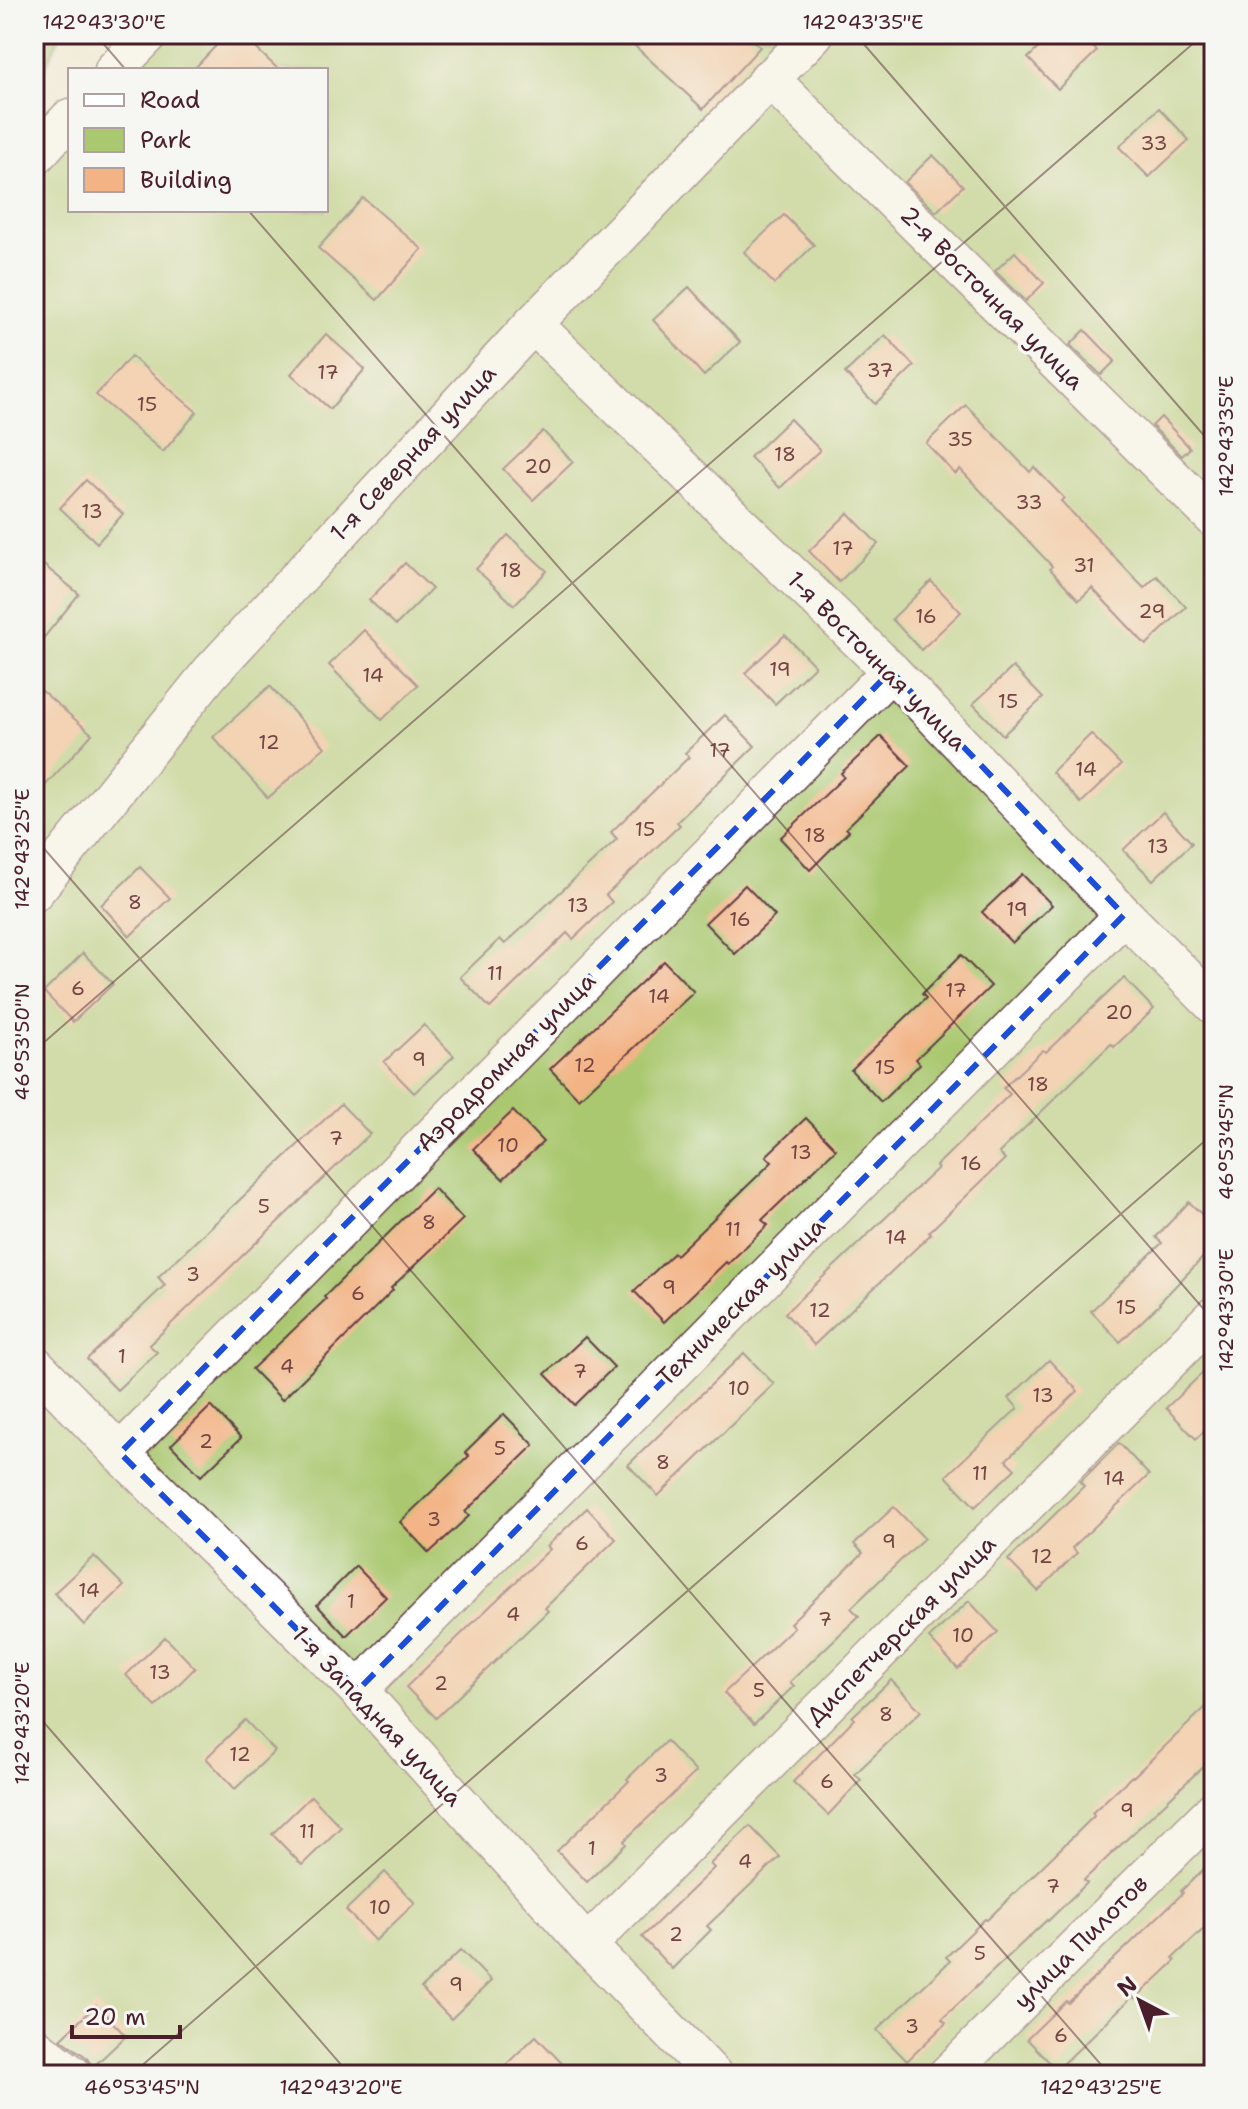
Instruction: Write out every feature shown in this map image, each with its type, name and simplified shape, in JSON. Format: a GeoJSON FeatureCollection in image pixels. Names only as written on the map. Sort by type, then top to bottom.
{"type":"FeatureCollection","features":[{"type":"Feature","properties":{"kind":"street"},"geometry":{"type":"LineString","coordinates":[[116,68],[149,34]]}},
{"type":"Feature","properties":{"kind":"street","name":"1-я Северная улица"},"geometry":{"type":"LineString","coordinates":[[34,892],[210,673],[533,324],[814,34]]}},
{"type":"Feature","properties":{"kind":"street","name":"2-я Восточная улица"},"geometry":{"type":"LineString","coordinates":[[769,78],[1214,518]]}},
{"type":"Feature","properties":{"kind":"street"},"geometry":{"type":"LineString","coordinates":[[34,157],[68,120]]}},
{"type":"Feature","properties":{"kind":"street","name":"1-я Восточная улица"},"geometry":{"type":"LineString","coordinates":[[533,324],[891,671],[1214,1005]]}},
{"type":"Feature","properties":{"kind":"street","name":"Аэродромная улица"},"geometry":{"type":"LineString","coordinates":[[120,1453],[891,671]]}},
{"type":"Feature","properties":{"kind":"street","name":"Техническая улица"},"geometry":{"type":"LineString","coordinates":[[358,1690],[1124,915]]}},
{"type":"Feature","properties":{"kind":"street","name":"Диспетчерская улица"},"geometry":{"type":"LineString","coordinates":[[587,1945],[1214,1316]]}},
{"type":"Feature","properties":{"kind":"street","name":"1-я Западная улица"},"geometry":{"type":"LineString","coordinates":[[34,1364],[358,1690],[587,1945],[713,2075]]}},
{"type":"Feature","properties":{"kind":"street","name":"улица Пилотов"},"geometry":{"type":"LineString","coordinates":[[947,2075],[1214,1810]]}},
{"type":"Feature","properties":{"kind":"street"},"geometry":{"type":"LineString","coordinates":[[34,2046],[73,2075]]}},
{"type":"Feature","properties":{"kind":"highlighted area"},"geometry":{"type":"Polygon","coordinates":[[[891,671],[1124,915],[358,1690],[120,1453],[891,671]]]}},
{"type":"Feature","properties":{"kind":"green space"},"geometry":{"type":"Polygon","coordinates":[[[34,34],[61,34],[42,74],[34,82],[34,34]]]}},
{"type":"Feature","properties":{"kind":"green space"},"geometry":{"type":"Polygon","coordinates":[[[151,34],[1214,34],[1214,2075],[38,2075],[34,2072],[34,152],[68,114],[68,212],[328,212],[328,68],[115,68],[151,34]]]}},
{"type":"Feature","properties":{"kind":"building"},"geometry":{"type":"Polygon","coordinates":[[[227,34],[241,34],[277,68],[195,68],[227,34]]]}},
{"type":"Feature","properties":{"kind":"building"},"geometry":{"type":"Polygon","coordinates":[[[622,34],[746,34],[760,47],[703,109],[622,34]]]}},
{"type":"Feature","properties":{"kind":"building"},"geometry":{"type":"Polygon","coordinates":[[[1053,34],[1081,34],[1097,51],[1058,89],[1028,58],[1053,34]]]}},
{"type":"Feature","properties":{"kind":"building"},"geometry":{"type":"Polygon","coordinates":[[[1159,108],[1189,140],[1149,177],[1119,147],[1159,108]]]}},
{"type":"Feature","properties":{"kind":"building"},"geometry":{"type":"Polygon","coordinates":[[[933,155],[963,186],[936,212],[905,182],[933,155]]]}},
{"type":"Feature","properties":{"kind":"building"},"geometry":{"type":"Polygon","coordinates":[[[363,198],[422,249],[377,300],[318,248],[363,198]]]}},
{"type":"Feature","properties":{"kind":"building"},"geometry":{"type":"Polygon","coordinates":[[[784,215],[814,245],[774,284],[744,252],[784,215]]]}},
{"type":"Feature","properties":{"kind":"building"},"geometry":{"type":"Polygon","coordinates":[[[1015,252],[1044,283],[1026,301],[995,271],[1015,252]]]}},
{"type":"Feature","properties":{"kind":"building"},"geometry":{"type":"Polygon","coordinates":[[[689,287],[740,342],[704,376],[653,320],[689,287]]]}},
{"type":"Feature","properties":{"kind":"building"},"geometry":{"type":"Polygon","coordinates":[[[1085,330],[1115,361],[1101,375],[1070,345],[1085,330]]]}},
{"type":"Feature","properties":{"kind":"building"},"geometry":{"type":"Polygon","coordinates":[[[326,334],[365,369],[330,409],[291,374],[326,334]]]}},
{"type":"Feature","properties":{"kind":"building"},"geometry":{"type":"Polygon","coordinates":[[[885,335],[914,366],[875,404],[845,373],[885,335]]]}},
{"type":"Feature","properties":{"kind":"building"},"geometry":{"type":"Polygon","coordinates":[[[131,356],[197,412],[163,452],[96,395],[131,356]]]}},
{"type":"Feature","properties":{"kind":"building"},"geometry":{"type":"Polygon","coordinates":[[[966,405],[1030,472],[1034,467],[1064,498],[1061,501],[1144,588],[1157,576],[1186,607],[1146,645],[1092,588],[1079,600],[1050,569],[1052,566],[960,469],[955,474],[926,443],[966,405]]]}},
{"type":"Feature","properties":{"kind":"building"},"geometry":{"type":"Polygon","coordinates":[[[1161,417],[1190,448],[1182,456],[1152,426],[1161,417]]]}},
{"type":"Feature","properties":{"kind":"building"},"geometry":{"type":"Polygon","coordinates":[[[790,419],[820,450],[780,488],[750,457],[790,419]]]}},
{"type":"Feature","properties":{"kind":"building"},"geometry":{"type":"Polygon","coordinates":[[[543,431],[573,462],[533,500],[503,469],[543,431]]]}},
{"type":"Feature","properties":{"kind":"building"},"geometry":{"type":"Polygon","coordinates":[[[86,480],[123,514],[97,543],[60,508],[86,480]]]}},
{"type":"Feature","properties":{"kind":"building"},"geometry":{"type":"Polygon","coordinates":[[[848,513],[878,544],[839,582],[809,551],[848,513]]]}},
{"type":"Feature","properties":{"kind":"building"},"geometry":{"type":"Polygon","coordinates":[[[508,535],[547,571],[514,605],[476,569],[508,535]]]}},
{"type":"Feature","properties":{"kind":"building"},"geometry":{"type":"Polygon","coordinates":[[[34,557],[79,594],[34,650],[34,557]]]}},
{"type":"Feature","properties":{"kind":"building"},"geometry":{"type":"Polygon","coordinates":[[[405,563],[432,589],[396,625],[369,600],[405,563]]]}},
{"type":"Feature","properties":{"kind":"building"},"geometry":{"type":"Polygon","coordinates":[[[931,581],[961,612],[921,650],[892,619],[931,581]]]}},
{"type":"Feature","properties":{"kind":"building"},"geometry":{"type":"Polygon","coordinates":[[[364,630],[418,685],[382,720],[329,665],[364,630]]]}},
{"type":"Feature","properties":{"kind":"building"},"geometry":{"type":"Polygon","coordinates":[[[785,635],[815,666],[775,704],[745,673],[785,635]]]}},
{"type":"Feature","properties":{"kind":"building"},"geometry":{"type":"Polygon","coordinates":[[[1013,667],[1043,698],[1003,735],[973,704],[1013,667]]]}},
{"type":"Feature","properties":{"kind":"building"},"geometry":{"type":"Polygon","coordinates":[[[34,684],[92,734],[34,798],[34,684]]]}},
{"type":"Feature","properties":{"kind":"building"},"geometry":{"type":"Polygon","coordinates":[[[270,686],[325,747],[268,798],[213,737],[270,686]]]}},
{"type":"Feature","properties":{"kind":"building"},"geometry":{"type":"Polygon","coordinates":[[[725,715],[755,746],[677,822],[680,825],[606,895],[612,902],[573,939],[567,933],[490,1008],[460,977],[500,939],[505,944],[617,839],[611,832],[689,757],[685,753],[725,715]]]}},
{"type":"Feature","properties":{"kind":"building"},"geometry":{"type":"Polygon","coordinates":[[[1091,734],[1121,765],[1081,803],[1052,772],[1091,734]]]}},
{"type":"Feature","properties":{"kind":"building"},"geometry":{"type":"Polygon","coordinates":[[[881,736],[910,766],[846,828],[849,831],[810,870],[780,838],[844,777],[841,773],[881,736]]]}},
{"type":"Feature","properties":{"kind":"building"},"geometry":{"type":"Polygon","coordinates":[[[1163,812],[1192,843],[1153,880],[1123,850],[1163,812]]]}},
{"type":"Feature","properties":{"kind":"building"},"geometry":{"type":"Polygon","coordinates":[[[140,867],[170,898],[130,936],[101,905],[140,867]]]}},
{"type":"Feature","properties":{"kind":"building"},"geometry":{"type":"Polygon","coordinates":[[[1022,874],[1052,905],[1012,943],[982,912],[1022,874]]]}},
{"type":"Feature","properties":{"kind":"building"},"geometry":{"type":"Polygon","coordinates":[[[745,885],[775,916],[735,954],[705,923],[745,885]]]}},
{"type":"Feature","properties":{"kind":"building"},"geometry":{"type":"Polygon","coordinates":[[[83,953],[113,984],[73,1022],[44,992],[83,953]]]}},
{"type":"Feature","properties":{"kind":"building"},"geometry":{"type":"Polygon","coordinates":[[[961,955],[991,986],[916,1059],[920,1064],[881,1102],[851,1070],[926,998],[922,994],[961,955]]]}},
{"type":"Feature","properties":{"kind":"building"},"geometry":{"type":"Polygon","coordinates":[[[664,961],[694,992],[579,1099],[550,1069],[664,961]]]}},
{"type":"Feature","properties":{"kind":"building"},"geometry":{"type":"Polygon","coordinates":[[[1124,978],[1154,1009],[1114,1047],[1111,1044],[999,1153],[1005,1159],[814,1345],[785,1313],[938,1168],[936,1166],[1010,1094],[1003,1088],[1124,978]]]}},
{"type":"Feature","properties":{"kind":"building"},"geometry":{"type":"Polygon","coordinates":[[[424,1025],[454,1056],[414,1093],[384,1062],[424,1025]]]}},
{"type":"Feature","properties":{"kind":"building"},"geometry":{"type":"Polygon","coordinates":[[[341,1104],[370,1134],[149,1345],[157,1352],[117,1390],[87,1359],[165,1285],[158,1277],[341,1104]]]}},
{"type":"Feature","properties":{"kind":"building"},"geometry":{"type":"Polygon","coordinates":[[[513,1111],[543,1142],[503,1179],[473,1149],[513,1111]]]}},
{"type":"Feature","properties":{"kind":"building"},"geometry":{"type":"Polygon","coordinates":[[[806,1118],[836,1149],[762,1220],[768,1225],[664,1322],[634,1291],[772,1162],[766,1156],[806,1118]]]}},
{"type":"Feature","properties":{"kind":"building"},"geometry":{"type":"Polygon","coordinates":[[[434,1188],[463,1219],[282,1400],[252,1369],[326,1299],[324,1297],[434,1188]]]}},
{"type":"Feature","properties":{"kind":"building"},"geometry":{"type":"Polygon","coordinates":[[[1189,1202],[1214,1226],[1214,1246],[1120,1342],[1091,1311],[1162,1243],[1156,1237],[1189,1202]]]}},
{"type":"Feature","properties":{"kind":"building"},"geometry":{"type":"Polygon","coordinates":[[[585,1337],[614,1367],[575,1405],[545,1374],[585,1337]]]}},
{"type":"Feature","properties":{"kind":"building"},"geometry":{"type":"Polygon","coordinates":[[[744,1353],[774,1384],[658,1496],[628,1465],[744,1353]]]}},
{"type":"Feature","properties":{"kind":"building"},"geometry":{"type":"Polygon","coordinates":[[[1049,1360],[1078,1391],[1006,1460],[1015,1469],[975,1507],[946,1476],[1018,1408],[1009,1398],[1049,1360]]]}},
{"type":"Feature","properties":{"kind":"building"},"geometry":{"type":"Polygon","coordinates":[[[1214,1362],[1214,1421],[1196,1439],[1166,1408],[1214,1362]]]}},
{"type":"Feature","properties":{"kind":"building"},"geometry":{"type":"Polygon","coordinates":[[[211,1406],[241,1438],[201,1476],[171,1445],[211,1406]]]}},
{"type":"Feature","properties":{"kind":"building"},"geometry":{"type":"Polygon","coordinates":[[[504,1414],[534,1445],[465,1512],[469,1516],[429,1553],[400,1522],[469,1456],[465,1452],[504,1414]]]}},
{"type":"Feature","properties":{"kind":"building"},"geometry":{"type":"Polygon","coordinates":[[[1119,1443],[1149,1475],[1072,1548],[1077,1553],[1038,1591],[1008,1560],[1084,1486],[1080,1482],[1119,1443]]]}},
{"type":"Feature","properties":{"kind":"building"},"geometry":{"type":"Polygon","coordinates":[[[894,1507],[924,1538],[851,1608],[859,1616],[790,1682],[794,1686],[754,1724],[724,1693],[794,1627],[790,1623],[863,1553],[854,1544],[894,1507]]]}},
{"type":"Feature","properties":{"kind":"building"},"geometry":{"type":"Polygon","coordinates":[[[587,1508],[616,1539],[545,1608],[548,1611],[436,1718],[406,1687],[550,1549],[547,1546],[587,1508]]]}},
{"type":"Feature","properties":{"kind":"building"},"geometry":{"type":"Polygon","coordinates":[[[94,1556],[124,1586],[84,1625],[54,1593],[94,1556]]]}},
{"type":"Feature","properties":{"kind":"building"},"geometry":{"type":"Polygon","coordinates":[[[356,1566],[386,1597],[346,1636],[317,1605],[356,1566]]]}},
{"type":"Feature","properties":{"kind":"building"},"geometry":{"type":"Polygon","coordinates":[[[969,1601],[998,1632],[958,1669],[929,1638],[969,1601]]]}},
{"type":"Feature","properties":{"kind":"building"},"geometry":{"type":"Polygon","coordinates":[[[165,1637],[195,1668],[156,1707],[126,1675],[165,1637]]]}},
{"type":"Feature","properties":{"kind":"building"},"geometry":{"type":"Polygon","coordinates":[[[891,1680],[921,1711],[855,1774],[861,1780],[828,1815],[793,1782],[854,1719],[852,1717],[891,1680]]]}},
{"type":"Feature","properties":{"kind":"building"},"geometry":{"type":"Polygon","coordinates":[[[1214,1699],[1214,1756],[1084,1880],[1087,1883],[1048,1921],[942,2019],[946,2023],[907,2061],[877,2030],[950,1961],[946,1957],[1094,1816],[1092,1813],[1214,1699]]]}},
{"type":"Feature","properties":{"kind":"building"},"geometry":{"type":"Polygon","coordinates":[[[245,1720],[275,1751],[235,1789],[206,1758],[245,1720]]]}},
{"type":"Feature","properties":{"kind":"building"},"geometry":{"type":"Polygon","coordinates":[[[666,1741],[696,1772],[624,1841],[626,1844],[587,1882],[557,1851],[666,1741]]]}},
{"type":"Feature","properties":{"kind":"building"},"geometry":{"type":"Polygon","coordinates":[[[311,1796],[341,1827],[302,1865],[272,1834],[311,1796]]]}},
{"type":"Feature","properties":{"kind":"building"},"geometry":{"type":"Polygon","coordinates":[[[750,1826],[780,1857],[707,1926],[711,1930],[672,1969],[642,1937],[714,1868],[710,1864],[750,1826]]]}},
{"type":"Feature","properties":{"kind":"building"},"geometry":{"type":"Polygon","coordinates":[[[1214,1859],[1214,1925],[1211,1922],[1173,1958],[1175,1961],[1135,1999],[1133,1996],[1057,2070],[1027,2039],[1183,1893],[1181,1891],[1214,1859]]]}},
{"type":"Feature","properties":{"kind":"building"},"geometry":{"type":"Polygon","coordinates":[[[385,1872],[415,1903],[375,1941],[346,1910],[385,1872]]]}},
{"type":"Feature","properties":{"kind":"building"},"geometry":{"type":"Polygon","coordinates":[[[461,1950],[491,1981],[451,2019],[421,1988],[461,1950]]]}},
{"type":"Feature","properties":{"kind":"building"},"geometry":{"type":"Polygon","coordinates":[[[96,2005],[126,2036],[93,2067],[86,2057],[61,2039],[96,2005]]]}},
{"type":"Feature","properties":{"kind":"building"},"geometry":{"type":"Polygon","coordinates":[[[536,2036],[573,2075],[495,2075],[536,2036]]]}}]}
